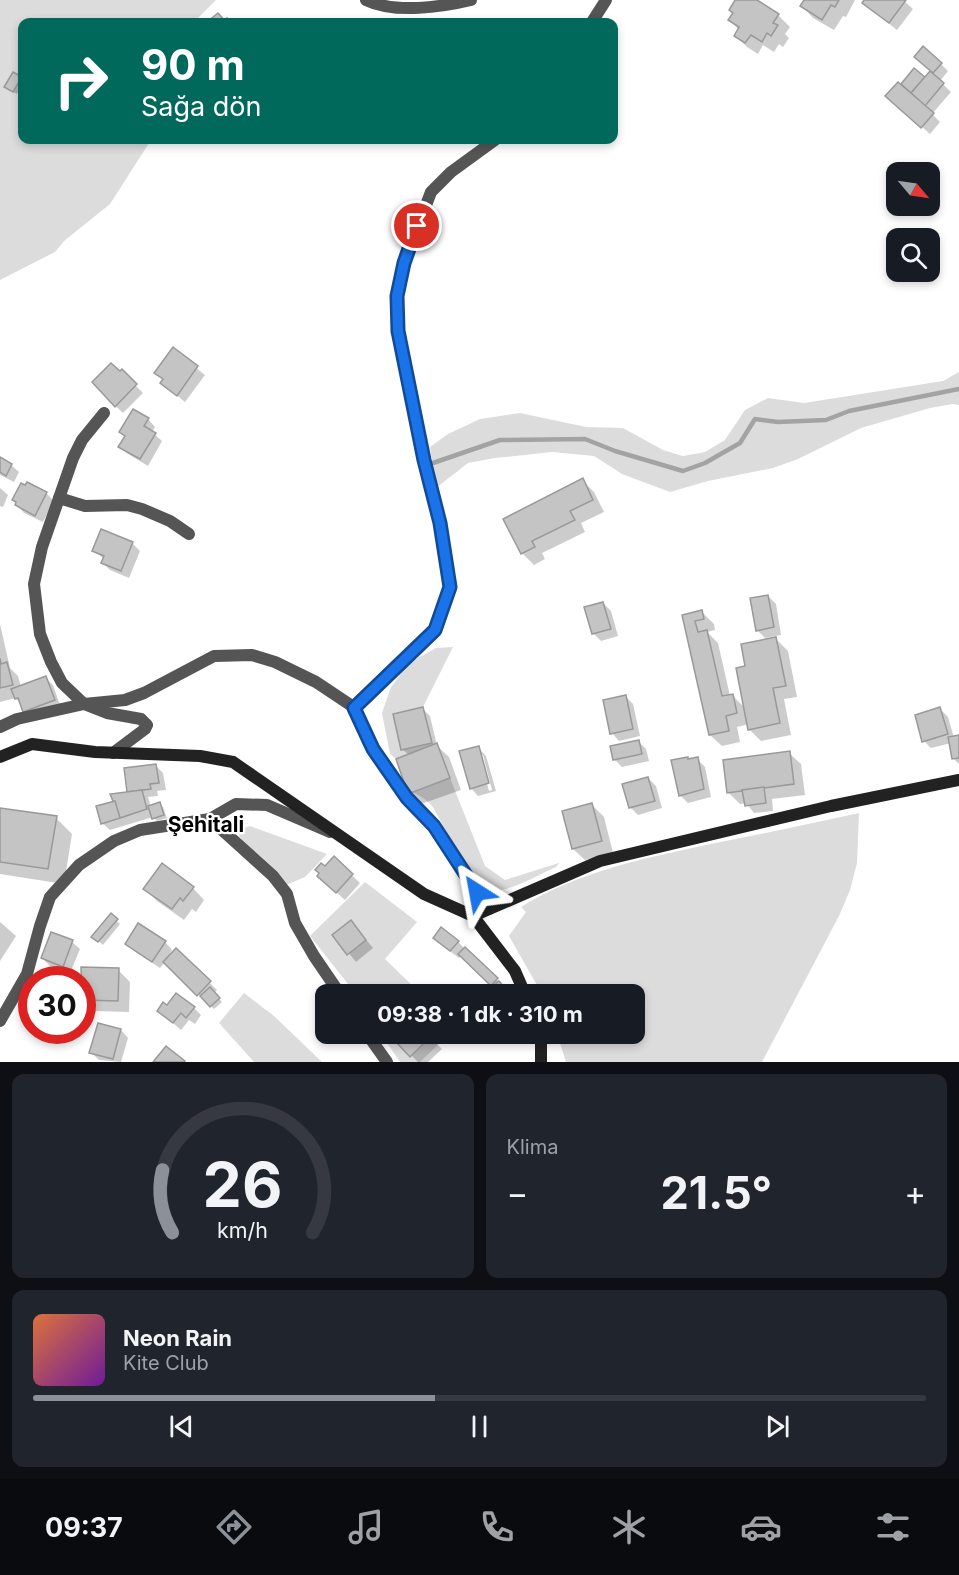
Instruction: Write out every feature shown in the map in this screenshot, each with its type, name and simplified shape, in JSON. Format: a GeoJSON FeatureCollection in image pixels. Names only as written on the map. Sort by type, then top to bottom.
{"type":"FeatureCollection","features":[{"type":"Feature","properties":{"kind":"street"},"geometry":{"type":"LineString","coordinates":[[366,0],[409,9],[444,7],[471,0]]}},
{"type":"Feature","properties":{"kind":"street"},"geometry":{"type":"LineString","coordinates":[[595,18],[606,0]]}},
{"type":"Feature","properties":{"kind":"street"},"geometry":{"type":"LineString","coordinates":[[354,708],[435,630],[450,587],[440,523],[424,460],[398,331],[397,296],[404,263],[432,192],[451,172],[490,144]]}},
{"type":"Feature","properties":{"kind":"street"},"geometry":{"type":"LineString","coordinates":[[104,413],[82,440],[73,458],[42,547],[34,584],[40,634],[62,683],[84,704],[107,713],[141,719],[147,725],[145,729],[113,753]]}},
{"type":"Feature","properties":{"kind":"street"},"geometry":{"type":"LineString","coordinates":[[59,498],[85,507],[127,506],[142,509],[170,521],[189,534]]}},
{"type":"Feature","properties":{"kind":"street"},"geometry":{"type":"LineString","coordinates":[[0,727],[17,719],[84,704],[125,700],[144,693],[214,656],[252,655],[275,662],[316,682],[354,708],[373,749],[407,798],[434,826],[489,909]]}},
{"type":"Feature","properties":{"kind":"street"},"geometry":{"type":"LineString","coordinates":[[0,757],[32,744],[113,753],[200,756],[233,762],[424,894],[473,916],[515,970],[521,984]]}},
{"type":"Feature","properties":{"kind":"street"},"geometry":{"type":"LineString","coordinates":[[473,916],[600,861],[831,806],[959,780]]}},
{"type":"Feature","properties":{"kind":"street"},"geometry":{"type":"LineString","coordinates":[[0,1021],[27,974],[50,897],[79,865],[114,841],[140,830],[210,819],[236,804],[267,805],[347,840]]}},
{"type":"Feature","properties":{"kind":"street"},"geometry":{"type":"LineString","coordinates":[[210,819],[273,876],[286,894],[296,923],[314,956],[333,984]]}},
{"type":"Feature","properties":{"kind":"street"},"geometry":{"type":"LineString","coordinates":[[374,1044],[387,1062]]}},
{"type":"Feature","properties":{"kind":"street"},"geometry":{"type":"LineString","coordinates":[[541,1044],[541,1062]]}},
{"type":"Feature","properties":{"kind":"shaded area"},"geometry":{"type":"Polygon","coordinates":[[[0,0],[216,0],[198,18],[18,18],[18,144],[148,144],[110,204],[64,241],[55,252],[0,280],[0,0]]]}},
{"type":"Feature","properties":{"kind":"shaded area"},"geometry":{"type":"Polygon","coordinates":[[[959,372],[959,405],[930,408],[861,428],[798,459],[773,468],[708,481],[670,492],[622,474],[594,456],[552,452],[468,463],[436,488],[430,447],[448,434],[480,419],[520,413],[586,427],[623,428],[663,450],[683,456],[705,452],[725,440],[745,410],[768,398],[804,403],[943,381],[959,372]]]}},
{"type":"Feature","properties":{"kind":"shaded area"},"geometry":{"type":"Polygon","coordinates":[[[453,647],[423,707],[433,745],[396,759],[390,754],[382,713],[391,687],[409,663],[436,648],[453,647]]]}},
{"type":"Feature","properties":{"kind":"shaded area"},"geometry":{"type":"Polygon","coordinates":[[[450,778],[485,866],[505,880],[559,863],[556,867],[509,888],[495,890],[485,886],[467,867],[432,806],[413,792],[450,778]]]}},
{"type":"Feature","properties":{"kind":"shaded area"},"geometry":{"type":"Polygon","coordinates":[[[859,813],[857,863],[850,890],[839,916],[762,1062],[566,1062],[560,1044],[645,1044],[645,984],[536,984],[509,936],[526,912],[521,907],[589,875],[687,849],[859,813]]]}},
{"type":"Feature","properties":{"kind":"shaded area"},"geometry":{"type":"Polygon","coordinates":[[[250,826],[327,854],[305,877],[286,885],[239,836],[241,829],[250,826]]]}},
{"type":"Feature","properties":{"kind":"shaded area"},"geometry":{"type":"Polygon","coordinates":[[[365,882],[417,922],[385,959],[411,984],[348,984],[310,936],[365,882]]]}},
{"type":"Feature","properties":{"kind":"shaded area"},"geometry":{"type":"Polygon","coordinates":[[[244,993],[274,1016],[322,1062],[254,1062],[219,1023],[244,993]]]}},
{"type":"Feature","properties":{"kind":"shaded area"},"geometry":{"type":"Polygon","coordinates":[[[388,1044],[439,1044],[420,1062],[400,1062],[388,1044]]]}},
{"type":"Feature","properties":{"kind":"building"},"geometry":{"type":"Polygon","coordinates":[[[735,0],[757,0],[779,14],[773,23],[778,25],[771,36],[767,33],[762,42],[751,35],[745,43],[734,36],[739,27],[728,20],[733,13],[729,10],[735,0]]]}},
{"type":"Feature","properties":{"kind":"building"},"geometry":{"type":"Polygon","coordinates":[[[804,0],[839,0],[835,7],[831,5],[822,20],[800,6],[804,0]]]}},
{"type":"Feature","properties":{"kind":"building"},"geometry":{"type":"Polygon","coordinates":[[[864,0],[906,0],[889,23],[862,3],[864,0]]]}},
{"type":"Feature","properties":{"kind":"building"},"geometry":{"type":"Polygon","coordinates":[[[218,13],[222,18],[212,18],[218,13]]]}},
{"type":"Feature","properties":{"kind":"building"},"geometry":{"type":"Polygon","coordinates":[[[923,46],[942,63],[933,73],[914,57],[923,46]]]}},
{"type":"Feature","properties":{"kind":"building"},"geometry":{"type":"Polygon","coordinates":[[[914,68],[925,77],[911,93],[901,84],[914,68]]]}},
{"type":"Feature","properties":{"kind":"building"},"geometry":{"type":"Polygon","coordinates":[[[930,71],[944,83],[925,106],[911,93],[930,71]]]}},
{"type":"Feature","properties":{"kind":"building"},"geometry":{"type":"Polygon","coordinates":[[[13,72],[18,75],[18,84],[13,92],[4,87],[13,72]]]}},
{"type":"Feature","properties":{"kind":"building"},"geometry":{"type":"Polygon","coordinates":[[[898,82],[934,113],[921,128],[885,96],[898,82]]]}},
{"type":"Feature","properties":{"kind":"building"},"geometry":{"type":"Polygon","coordinates":[[[173,347],[198,366],[177,396],[160,383],[163,379],[154,373],[173,347]]]}},
{"type":"Feature","properties":{"kind":"building"},"geometry":{"type":"Polygon","coordinates":[[[111,363],[120,371],[122,369],[137,384],[115,407],[92,382],[111,363]]]}},
{"type":"Feature","properties":{"kind":"building"},"geometry":{"type":"Polygon","coordinates":[[[133,409],[149,418],[144,426],[156,433],[140,459],[118,447],[125,436],[119,432],[133,409]]]}},
{"type":"Feature","properties":{"kind":"building"},"geometry":{"type":"Polygon","coordinates":[[[0,457],[12,464],[6,476],[0,472],[0,457]]]}},
{"type":"Feature","properties":{"kind":"building"},"geometry":{"type":"Polygon","coordinates":[[[583,478],[593,500],[570,511],[575,520],[532,541],[535,547],[521,554],[503,519],[583,478]]]}},
{"type":"Feature","properties":{"kind":"building"},"geometry":{"type":"Polygon","coordinates":[[[27,482],[47,492],[35,516],[15,505],[16,502],[12,500],[21,483],[25,485],[27,482]]]}},
{"type":"Feature","properties":{"kind":"building"},"geometry":{"type":"Polygon","coordinates":[[[101,529],[133,542],[121,571],[101,563],[104,556],[92,551],[101,529]]]}},
{"type":"Feature","properties":{"kind":"building"},"geometry":{"type":"Polygon","coordinates":[[[768,595],[774,627],[756,631],[750,598],[768,595]]]}},
{"type":"Feature","properties":{"kind":"building"},"geometry":{"type":"Polygon","coordinates":[[[603,602],[611,629],[592,634],[584,607],[603,602]]]}},
{"type":"Feature","properties":{"kind":"building"},"geometry":{"type":"Polygon","coordinates":[[[702,610],[704,619],[695,621],[698,632],[707,630],[722,696],[733,694],[737,713],[726,716],[729,731],[709,735],[682,615],[702,610]]]}},
{"type":"Feature","properties":{"kind":"building"},"geometry":{"type":"Polygon","coordinates":[[[776,637],[786,686],[773,688],[780,723],[748,730],[736,668],[745,666],[741,644],[776,637]]]}},
{"type":"Feature","properties":{"kind":"building"},"geometry":{"type":"Polygon","coordinates":[[[0,658],[1,664],[7,662],[13,685],[0,688],[0,658]]]}},
{"type":"Feature","properties":{"kind":"building"},"geometry":{"type":"Polygon","coordinates":[[[46,676],[55,700],[23,712],[18,698],[15,699],[11,689],[46,676]]]}},
{"type":"Feature","properties":{"kind":"building"},"geometry":{"type":"Polygon","coordinates":[[[626,695],[633,729],[610,734],[603,700],[626,695]]]}},
{"type":"Feature","properties":{"kind":"building"},"geometry":{"type":"Polygon","coordinates":[[[423,707],[432,743],[401,750],[393,714],[423,707]]]}},
{"type":"Feature","properties":{"kind":"building"},"geometry":{"type":"Polygon","coordinates":[[[940,707],[948,734],[922,742],[915,715],[940,707]]]}},
{"type":"Feature","properties":{"kind":"building"},"geometry":{"type":"Polygon","coordinates":[[[959,735],[959,758],[952,759],[948,737],[959,735]]]}},
{"type":"Feature","properties":{"kind":"building"},"geometry":{"type":"Polygon","coordinates":[[[639,740],[642,754],[613,760],[610,746],[639,740]]]}},
{"type":"Feature","properties":{"kind":"building"},"geometry":{"type":"Polygon","coordinates":[[[437,743],[450,778],[408,794],[396,759],[437,743]]]}},
{"type":"Feature","properties":{"kind":"building"},"geometry":{"type":"Polygon","coordinates":[[[479,746],[489,783],[470,789],[459,751],[479,746]]]}},
{"type":"Feature","properties":{"kind":"building"},"geometry":{"type":"Polygon","coordinates":[[[790,751],[794,784],[727,793],[723,760],[790,751]]]}},
{"type":"Feature","properties":{"kind":"building"},"geometry":{"type":"Polygon","coordinates":[[[688,757],[688,759],[698,757],[704,789],[679,796],[671,760],[688,757]]]}},
{"type":"Feature","properties":{"kind":"building"},"geometry":{"type":"Polygon","coordinates":[[[156,764],[159,783],[150,784],[151,789],[127,792],[124,768],[156,764]]]}},
{"type":"Feature","properties":{"kind":"building"},"geometry":{"type":"Polygon","coordinates":[[[648,777],[655,801],[629,808],[622,784],[648,777]]]}},
{"type":"Feature","properties":{"kind":"building"},"geometry":{"type":"Polygon","coordinates":[[[764,787],[766,803],[745,806],[742,790],[764,787]]]}},
{"type":"Feature","properties":{"kind":"building"},"geometry":{"type":"Polygon","coordinates":[[[142,790],[147,809],[120,818],[110,794],[142,790]]]}},
{"type":"Feature","properties":{"kind":"building"},"geometry":{"type":"Polygon","coordinates":[[[115,801],[120,818],[101,824],[96,806],[115,801]]]}},
{"type":"Feature","properties":{"kind":"building"},"geometry":{"type":"Polygon","coordinates":[[[160,802],[164,815],[152,819],[148,806],[160,802]]]}},
{"type":"Feature","properties":{"kind":"building"},"geometry":{"type":"Polygon","coordinates":[[[592,803],[602,841],[572,849],[562,811],[592,803]]]}},
{"type":"Feature","properties":{"kind":"building"},"geometry":{"type":"Polygon","coordinates":[[[0,808],[57,816],[48,869],[0,862],[0,808]]]}},
{"type":"Feature","properties":{"kind":"building"},"geometry":{"type":"Polygon","coordinates":[[[334,856],[353,874],[336,893],[317,876],[319,873],[315,870],[321,863],[325,866],[334,856]]]}},
{"type":"Feature","properties":{"kind":"building"},"geometry":{"type":"Polygon","coordinates":[[[162,863],[194,887],[183,901],[180,898],[172,909],[143,889],[162,863]]]}},
{"type":"Feature","properties":{"kind":"building"},"geometry":{"type":"Polygon","coordinates":[[[111,913],[118,919],[98,942],[91,937],[111,913]]]}},
{"type":"Feature","properties":{"kind":"building"},"geometry":{"type":"Polygon","coordinates":[[[351,920],[366,940],[347,955],[332,935],[351,920]]]}},
{"type":"Feature","properties":{"kind":"building"},"geometry":{"type":"Polygon","coordinates":[[[138,923],[166,941],[152,962],[125,944],[138,923]]]}},
{"type":"Feature","properties":{"kind":"building"},"geometry":{"type":"Polygon","coordinates":[[[441,927],[459,941],[450,951],[433,938],[441,927]]]}},
{"type":"Feature","properties":{"kind":"building"},"geometry":{"type":"Polygon","coordinates":[[[51,932],[73,940],[63,966],[41,958],[51,932]]]}},
{"type":"Feature","properties":{"kind":"building"},"geometry":{"type":"Polygon","coordinates":[[[465,947],[498,978],[493,984],[489,984],[458,954],[465,947]]]}},
{"type":"Feature","properties":{"kind":"building"},"geometry":{"type":"Polygon","coordinates":[[[176,948],[211,981],[197,996],[163,962],[176,948]]]}},
{"type":"Feature","properties":{"kind":"building"},"geometry":{"type":"Polygon","coordinates":[[[96,967],[119,968],[118,1001],[96,1000],[96,967]]]}},
{"type":"Feature","properties":{"kind":"building"},"geometry":{"type":"Polygon","coordinates":[[[210,987],[220,998],[210,1007],[200,996],[210,987]]]}},
{"type":"Feature","properties":{"kind":"building"},"geometry":{"type":"Polygon","coordinates":[[[176,993],[195,1007],[186,1018],[181,1013],[173,1023],[157,1011],[163,1002],[167,1005],[176,993]]]}},
{"type":"Feature","properties":{"kind":"building"},"geometry":{"type":"Polygon","coordinates":[[[98,1023],[121,1029],[113,1059],[89,1053],[92,1044],[96,1044],[98,1023]]]}},
{"type":"Feature","properties":{"kind":"building"},"geometry":{"type":"Polygon","coordinates":[[[398,1044],[423,1044],[410,1057],[398,1044]]]}},
{"type":"Feature","properties":{"kind":"building"},"geometry":{"type":"Polygon","coordinates":[[[166,1046],[185,1061],[153,1062],[166,1046]]]}},
{"type":"Feature","properties":{"kind":"waterway"},"geometry":{"type":"LineString","coordinates":[[433,463],[500,440],[585,439],[615,451],[683,471],[705,463],[740,443],[755,419],[778,422],[826,420],[849,411],[959,389]]}},
{"type":"Feature","properties":{"kind":"district","name":"Şehitali"},"geometry":{"type":"Point","coordinates":[206,824]}},
{"type":"Feature","properties":{"kind":"route"},"geometry":{"type":"LineString","coordinates":[[417,226],[404,263],[397,296],[398,331],[424,460],[440,523],[450,587],[435,630],[354,708],[373,749],[407,798],[434,826],[477,892]]}}]}
